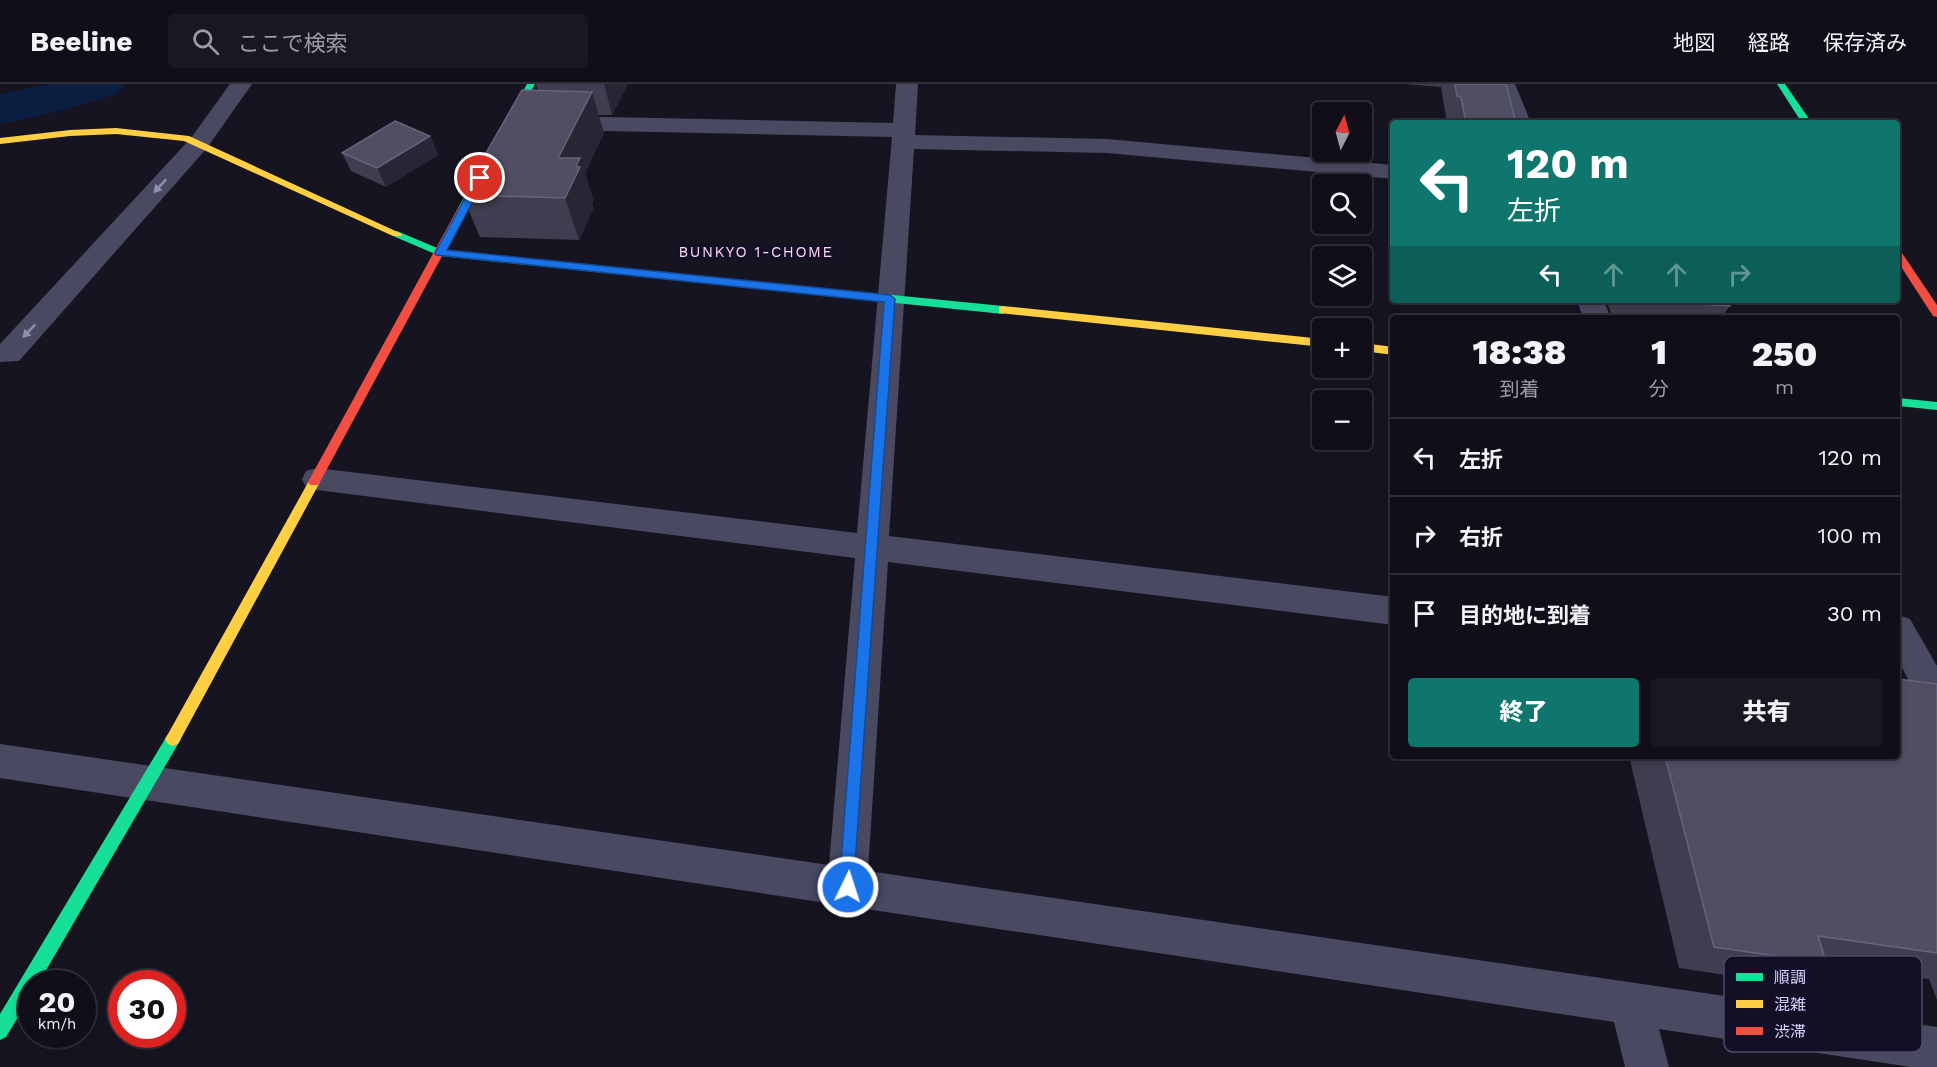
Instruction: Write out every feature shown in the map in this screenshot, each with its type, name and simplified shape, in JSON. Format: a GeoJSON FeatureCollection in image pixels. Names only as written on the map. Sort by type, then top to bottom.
{"type":"FeatureCollection","features":[{"type":"Feature","properties":{"kind":"street"},"geometry":{"type":"LineString","coordinates":[[0,353],[9,354],[200,143],[241,84]]}},
{"type":"Feature","properties":{"kind":"street"},"geometry":{"type":"LineString","coordinates":[[0,1030],[149,783],[531,84]]}},
{"type":"Feature","properties":{"kind":"street"},"geometry":{"type":"LineString","coordinates":[[848,887],[907,84]]}},
{"type":"Feature","properties":{"kind":"street"},"geometry":{"type":"LineString","coordinates":[[1504,84],[1519,120]]}},
{"type":"Feature","properties":{"kind":"street"},"geometry":{"type":"LineString","coordinates":[[1781,84],[1805,120]]}},
{"type":"Feature","properties":{"kind":"street"},"geometry":{"type":"LineString","coordinates":[[510,122],[1107,146],[1390,172]]}},
{"type":"Feature","properties":{"kind":"street"},"geometry":{"type":"LineString","coordinates":[[0,141],[101,129],[156,132],[200,143],[440,253],[1312,342]]}},
{"type":"Feature","properties":{"kind":"street"},"geometry":{"type":"LineString","coordinates":[[1900,258],[1937,313]]}},
{"type":"Feature","properties":{"kind":"street"},"geometry":{"type":"LineString","coordinates":[[1372,348],[1390,350]]}},
{"type":"Feature","properties":{"kind":"street"},"geometry":{"type":"LineString","coordinates":[[1900,402],[1937,406]]}},
{"type":"Feature","properties":{"kind":"street"},"geometry":{"type":"LineString","coordinates":[[317,479],[872,545],[1390,610]]}},
{"type":"Feature","properties":{"kind":"street"},"geometry":{"type":"LineString","coordinates":[[1900,634],[1920,684]]}},
{"type":"Feature","properties":{"kind":"street"},"geometry":{"type":"LineString","coordinates":[[0,761],[1724,1018]]}},
{"type":"Feature","properties":{"kind":"street"},"geometry":{"type":"LineString","coordinates":[[1630,1004],[1647,1067]]}},
{"type":"Feature","properties":{"kind":"street"},"geometry":{"type":"LineString","coordinates":[[1922,1048],[1937,1050]]}},
{"type":"Feature","properties":{"kind":"building"},"geometry":{"type":"Polygon","coordinates":[[[1455,84],[1506,84],[1515,120],[1465,120],[1461,97],[1457,96],[1455,84]]]}},
{"type":"Feature","properties":{"kind":"building"},"geometry":{"type":"Polygon","coordinates":[[[522,90],[592,92],[558,158],[580,158],[576,166],[580,167],[565,198],[462,195],[522,90]]]}},
{"type":"Feature","properties":{"kind":"building"},"geometry":{"type":"Polygon","coordinates":[[[395,121],[430,136],[377,168],[342,153],[395,121]]]}},
{"type":"Feature","properties":{"kind":"building"},"geometry":{"type":"Polygon","coordinates":[[[1678,303],[1728,303],[1730,306],[1678,303]]]}},
{"type":"Feature","properties":{"kind":"building"},"geometry":{"type":"Polygon","coordinates":[[[1900,679],[1937,684],[1937,953],[1818,936],[1824,956],[1777,956],[1714,947],[1666,759],[1900,759],[1900,679]]]}},
{"type":"Feature","properties":{"kind":"waterway"},"geometry":{"type":"LineString","coordinates":[[0,109],[39,102],[101,84]]}},
{"type":"Feature","properties":{"kind":"traffic: fast"},"geometry":{"type":"LineString","coordinates":[[463,208],[531,84]]}},
{"type":"Feature","properties":{"kind":"traffic: fast"},"geometry":{"type":"LineString","coordinates":[[1781,84],[1805,120]]}},
{"type":"Feature","properties":{"kind":"traffic: fast"},"geometry":{"type":"LineString","coordinates":[[397,234],[440,253],[1003,310]]}},
{"type":"Feature","properties":{"kind":"traffic: fast"},"geometry":{"type":"LineString","coordinates":[[1900,402],[1937,406]]}},
{"type":"Feature","properties":{"kind":"traffic: fast"},"geometry":{"type":"LineString","coordinates":[[0,1031],[173,739]]}},
{"type":"Feature","properties":{"kind":"traffic: slow"},"geometry":{"type":"LineString","coordinates":[[0,141],[70,133],[116,131],[186,138],[397,234]]}},
{"type":"Feature","properties":{"kind":"traffic: slow"},"geometry":{"type":"LineString","coordinates":[[1003,310],[1312,342]]}},
{"type":"Feature","properties":{"kind":"traffic: slow"},"geometry":{"type":"LineString","coordinates":[[1372,348],[1390,350]]}},
{"type":"Feature","properties":{"kind":"traffic: slow"},"geometry":{"type":"LineString","coordinates":[[173,739],[314,482]]}},
{"type":"Feature","properties":{"kind":"traffic: jam"},"geometry":{"type":"LineString","coordinates":[[314,482],[463,208]]}},
{"type":"Feature","properties":{"kind":"traffic: jam"},"geometry":{"type":"LineString","coordinates":[[1900,258],[1937,313]]}},
{"type":"Feature","properties":{"kind":"district","name":"BUNKYO 1-CHOME"},"geometry":{"type":"Point","coordinates":[756,252]}},
{"type":"Feature","properties":{"kind":"route"},"geometry":{"type":"LineString","coordinates":[[480,178],[440,253],[890,299],[848,887]]}}]}
